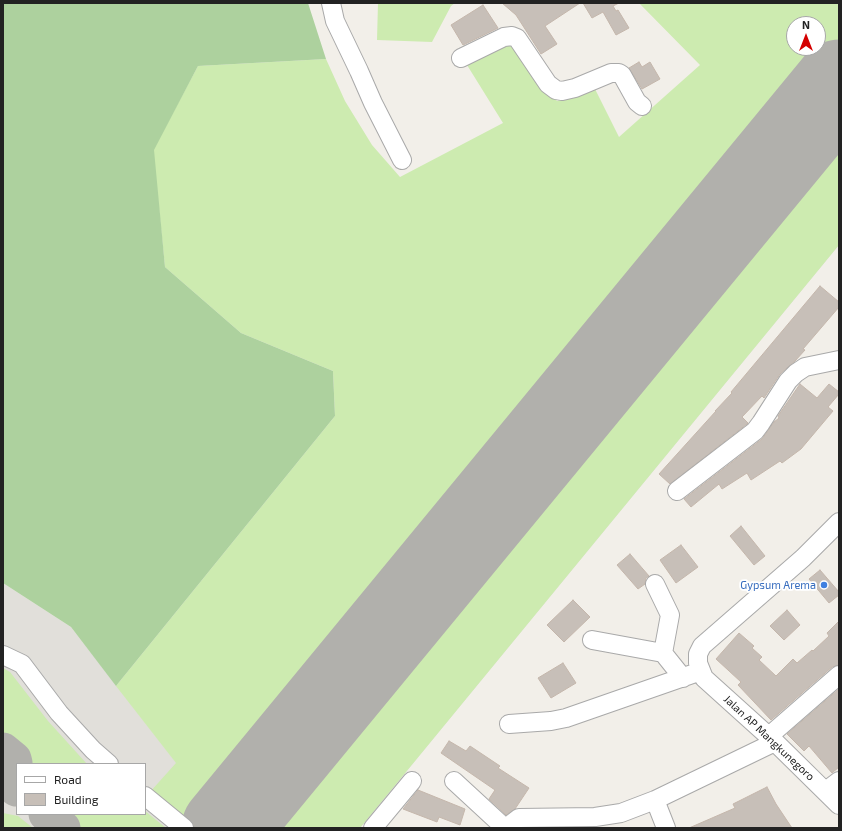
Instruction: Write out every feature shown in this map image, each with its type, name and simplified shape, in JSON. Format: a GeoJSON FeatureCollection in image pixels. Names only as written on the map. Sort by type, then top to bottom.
{"type":"FeatureCollection","features":[{"type":"Feature","properties":{"kind":"street"},"geometry":{"type":"LineString","coordinates":[[331,3],[335,21],[373,103],[402,160]]}},
{"type":"Feature","properties":{"kind":"street"},"geometry":{"type":"LineString","coordinates":[[461,58],[504,38],[512,36],[517,38],[548,84],[556,90],[575,88],[611,73],[618,73],[622,75],[637,102],[642,106]]}},
{"type":"Feature","properties":{"kind":"street"},"geometry":{"type":"LineString","coordinates":[[677,491],[755,431],[788,381],[796,373],[805,367],[839,360]]}},
{"type":"Feature","properties":{"kind":"street"},"geometry":{"type":"LineString","coordinates":[[509,724],[551,721],[566,718],[701,672],[698,662],[698,654],[702,646],[803,558],[839,522]]}},
{"type":"Feature","properties":{"kind":"street"},"geometry":{"type":"LineString","coordinates":[[655,584],[670,615],[664,653]]}},
{"type":"Feature","properties":{"kind":"street"},"geometry":{"type":"LineString","coordinates":[[592,640],[664,653],[682,678]]}},
{"type":"Feature","properties":{"kind":"street"},"geometry":{"type":"LineString","coordinates":[[3,655],[22,664],[59,713],[93,750],[108,763]]}},
{"type":"Feature","properties":{"kind":"street","name":"Jalan AP Mangkunegoro"},"geometry":{"type":"LineString","coordinates":[[701,672],[704,678],[772,739],[832,786],[839,805]]}},
{"type":"Feature","properties":{"kind":"street"},"geometry":{"type":"LineString","coordinates":[[454,781],[505,828],[519,818],[609,816],[621,813],[655,800],[772,739],[839,675]]}},
{"type":"Feature","properties":{"kind":"street"},"geometry":{"type":"LineString","coordinates":[[373,828],[412,781]]}},
{"type":"Feature","properties":{"kind":"street"},"geometry":{"type":"LineString","coordinates":[[146,797],[184,828]]}},
{"type":"Feature","properties":{"kind":"street"},"geometry":{"type":"LineString","coordinates":[[655,800],[666,828]]}},
{"type":"Feature","properties":{"kind":"shaded area"},"geometry":{"type":"Polygon","coordinates":[[[775,3],[839,3],[839,245],[360,828],[3,828],[3,583],[71,627],[176,762],[775,3]]]}},
{"type":"Feature","properties":{"kind":"green space"},"geometry":{"type":"Polygon","coordinates":[[[3,3],[308,3],[326,59],[198,66],[154,150],[165,267],[241,333],[333,371],[335,416],[116,686],[71,627],[3,583],[3,3]]]}},
{"type":"Feature","properties":{"kind":"green space"},"geometry":{"type":"Polygon","coordinates":[[[378,3],[455,3],[451,6],[432,42],[377,40],[378,3]]]}},
{"type":"Feature","properties":{"kind":"green space"},"geometry":{"type":"Polygon","coordinates":[[[639,3],[839,3],[839,48],[204,818],[193,821],[186,820],[150,792],[176,763],[116,686],[335,416],[333,371],[241,333],[165,267],[153,150],[198,66],[326,59],[345,101],[372,145],[400,177],[503,123],[467,65],[510,44],[557,101],[595,89],[619,137],[700,65],[639,3]]]}},
{"type":"Feature","properties":{"kind":"green space"},"geometry":{"type":"Polygon","coordinates":[[[839,121],[839,245],[360,828],[255,828],[839,121]]]}},
{"type":"Feature","properties":{"kind":"green space"},"geometry":{"type":"Polygon","coordinates":[[[3,668],[10,672],[48,721],[86,763],[29,763],[3,742],[3,668]]]}},
{"type":"Feature","properties":{"kind":"green space"},"geometry":{"type":"Polygon","coordinates":[[[146,812],[166,828],[75,828],[59,815],[146,815],[146,812]]]}},
{"type":"Feature","properties":{"kind":"green space"},"geometry":{"type":"Polygon","coordinates":[[[3,813],[18,816],[33,828],[3,828],[3,813]]]}},
{"type":"Feature","properties":{"kind":"building"},"geometry":{"type":"Polygon","coordinates":[[[502,3],[580,3],[545,26],[557,44],[541,54],[516,15],[502,3]]]}},
{"type":"Feature","properties":{"kind":"building"},"geometry":{"type":"Polygon","coordinates":[[[583,3],[619,3],[613,6],[616,11],[618,10],[629,28],[616,35],[603,12],[592,18],[583,3]]]}},
{"type":"Feature","properties":{"kind":"building"},"geometry":{"type":"Polygon","coordinates":[[[483,5],[498,28],[463,45],[451,25],[483,5]]]}},
{"type":"Feature","properties":{"kind":"building"},"geometry":{"type":"Polygon","coordinates":[[[639,62],[642,67],[650,62],[660,79],[642,89],[629,68],[639,62]]]}},
{"type":"Feature","properties":{"kind":"building"},"geometry":{"type":"Polygon","coordinates":[[[820,286],[839,302],[839,307],[803,349],[805,350],[780,374],[764,398],[762,396],[742,417],[748,423],[670,484],[659,474],[732,393],[731,392],[820,286]]]}},
{"type":"Feature","properties":{"kind":"building"},"geometry":{"type":"Polygon","coordinates":[[[800,384],[817,398],[829,384],[839,392],[828,407],[833,411],[801,449],[782,463],[780,461],[751,480],[747,473],[722,489],[719,484],[691,507],[684,499],[762,439],[774,422],[779,418],[778,416],[800,384]]]}},
{"type":"Feature","properties":{"kind":"building"},"geometry":{"type":"Polygon","coordinates":[[[741,526],[765,556],[754,565],[730,536],[741,526]]]}},
{"type":"Feature","properties":{"kind":"building"},"geometry":{"type":"Polygon","coordinates":[[[681,545],[698,567],[676,583],[660,560],[681,545]]]}},
{"type":"Feature","properties":{"kind":"building"},"geometry":{"type":"Polygon","coordinates":[[[630,554],[649,576],[646,578],[645,584],[638,589],[617,565],[630,554]]]}},
{"type":"Feature","properties":{"kind":"building","name":"Gypsum Arema"},"geometry":{"type":"Polygon","coordinates":[[[820,570],[839,592],[839,595],[829,603],[809,579],[820,570]]]}},
{"type":"Feature","properties":{"kind":"building"},"geometry":{"type":"Polygon","coordinates":[[[573,600],[590,617],[564,642],[547,625],[573,600]]]}},
{"type":"Feature","properties":{"kind":"building"},"geometry":{"type":"Polygon","coordinates":[[[787,610],[800,625],[784,640],[770,626],[787,610]]]}},
{"type":"Feature","properties":{"kind":"building"},"geometry":{"type":"Polygon","coordinates":[[[839,621],[839,665],[832,667],[771,720],[738,685],[741,682],[716,659],[739,633],[754,646],[752,648],[762,657],[759,660],[776,676],[793,659],[797,663],[812,650],[813,651],[829,636],[827,633],[839,621]]]}},
{"type":"Feature","properties":{"kind":"building"},"geometry":{"type":"Polygon","coordinates":[[[563,663],[576,683],[551,698],[538,678],[563,663]]]}},
{"type":"Feature","properties":{"kind":"building"},"geometry":{"type":"Polygon","coordinates":[[[839,689],[839,767],[832,773],[809,746],[804,751],[787,734],[839,689]]]}},
{"type":"Feature","properties":{"kind":"building"},"geometry":{"type":"Polygon","coordinates":[[[449,741],[466,751],[470,746],[500,766],[498,768],[529,788],[515,809],[506,815],[489,799],[495,790],[441,753],[449,741]]]}},
{"type":"Feature","properties":{"kind":"building"},"geometry":{"type":"Polygon","coordinates":[[[767,787],[792,828],[689,828],[735,808],[733,804],[767,787]]]}},
{"type":"Feature","properties":{"kind":"building"},"geometry":{"type":"Polygon","coordinates":[[[418,790],[465,809],[460,825],[439,817],[437,822],[403,809],[418,790]]]}},
{"type":"Feature","properties":{"kind":"taxiway"},"geometry":{"type":"LineString","coordinates":[[3,750],[14,759],[15,763],[8,772],[16,789]]}},
{"type":"Feature","properties":{"kind":"taxiway"},"geometry":{"type":"LineString","coordinates":[[47,815],[63,828]]}},
{"type":"Feature","properties":{"kind":"runway"},"geometry":{"type":"LineString","coordinates":[[226,828],[839,84]]}},
{"type":"Feature","properties":{"kind":"place","name":"Gypsum Arema"},"geometry":{"type":"Point","coordinates":[824,585]}}]}
